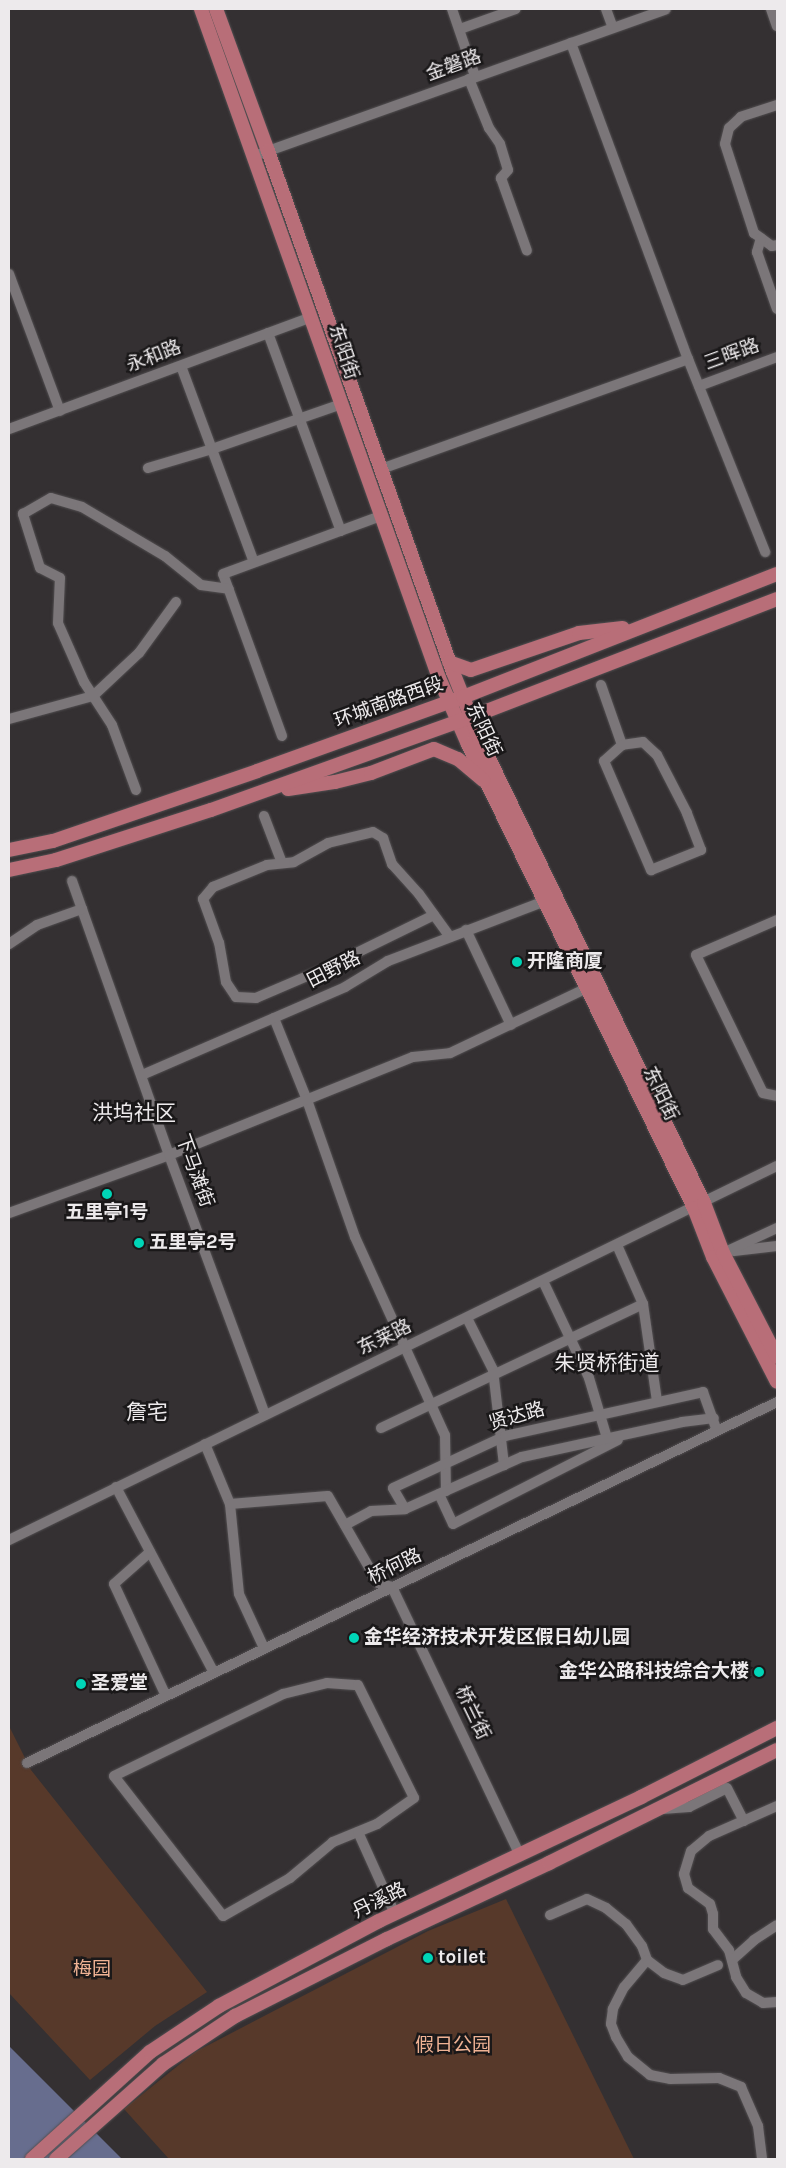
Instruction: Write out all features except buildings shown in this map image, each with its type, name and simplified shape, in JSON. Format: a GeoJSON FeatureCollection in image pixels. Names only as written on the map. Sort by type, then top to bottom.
{"type":"FeatureCollection","features":[{"type":"Feature","properties":{"kind":"main road","name":"东阳街"},"geometry":{"type":"LineString","coordinates":[[201,9],[439,678],[456,698]]}},
{"type":"Feature","properties":{"kind":"main road","name":"东阳街"},"geometry":{"type":"LineString","coordinates":[[216,9],[449,662],[456,698],[488,784],[587,988],[777,1357]]}},
{"type":"Feature","properties":{"kind":"main road","name":"环城南路西段"},"geometry":{"type":"LineString","coordinates":[[9,850],[72,835],[257,771],[456,698],[777,574]]}},
{"type":"Feature","properties":{"kind":"main road"},"geometry":{"type":"LineString","coordinates":[[9,870],[56,860],[257,793],[465,719],[777,599]]}},
{"type":"Feature","properties":{"kind":"main road"},"geometry":{"type":"LineString","coordinates":[[449,662],[471,670],[579,633],[644,626]]}},
{"type":"Feature","properties":{"kind":"main road","name":"东阳街"},"geometry":{"type":"LineString","coordinates":[[465,719],[480,740],[699,1205],[712,1257],[777,1382]]}},
{"type":"Feature","properties":{"kind":"main road"},"geometry":{"type":"LineString","coordinates":[[257,793],[335,782],[371,773],[434,749],[458,759],[488,784]]}},
{"type":"Feature","properties":{"kind":"main road","name":"丹溪路"},"geometry":{"type":"LineString","coordinates":[[32,2159],[158,2047],[219,2006],[379,1922],[520,1855],[777,1728]]}},
{"type":"Feature","properties":{"kind":"main road","name":"丹溪路"},"geometry":{"type":"LineString","coordinates":[[56,2159],[171,2058],[236,2016],[387,1939],[657,1810],[777,1750]]}},
{"type":"Feature","properties":{"kind":"street"},"geometry":{"type":"LineString","coordinates":[[452,9],[460,29],[472,78],[489,128],[500,144],[508,170],[502,178],[527,251]]}},
{"type":"Feature","properties":{"kind":"street"},"geometry":{"type":"LineString","coordinates":[[460,29],[516,9]]}},
{"type":"Feature","properties":{"kind":"street"},"geometry":{"type":"LineString","coordinates":[[606,9],[613,28]]}},
{"type":"Feature","properties":{"kind":"street","name":"金磐路"},"geometry":{"type":"LineString","coordinates":[[254,156],[666,9]]}},
{"type":"Feature","properties":{"kind":"street"},"geometry":{"type":"LineString","coordinates":[[771,9],[777,26]]}},
{"type":"Feature","properties":{"kind":"street"},"geometry":{"type":"LineString","coordinates":[[571,44],[698,386],[765,552]]}},
{"type":"Feature","properties":{"kind":"street"},"geometry":{"type":"LineString","coordinates":[[777,105],[741,117],[729,128],[725,144],[754,233],[772,246],[777,245]]}},
{"type":"Feature","properties":{"kind":"street"},"geometry":{"type":"LineString","coordinates":[[761,238],[757,252],[777,309]]}},
{"type":"Feature","properties":{"kind":"street"},"geometry":{"type":"LineString","coordinates":[[9,274],[60,411]]}},
{"type":"Feature","properties":{"kind":"street","name":"永和路"},"geometry":{"type":"LineString","coordinates":[[9,429],[311,317]]}},
{"type":"Feature","properties":{"kind":"street"},"geometry":{"type":"LineString","coordinates":[[268,333],[341,531]]}},
{"type":"Feature","properties":{"kind":"street","name":"三晖路"},"geometry":{"type":"LineString","coordinates":[[698,386],[777,357]]}},
{"type":"Feature","properties":{"kind":"street"},"geometry":{"type":"LineString","coordinates":[[381,469],[688,359]]}},
{"type":"Feature","properties":{"kind":"street"},"geometry":{"type":"LineString","coordinates":[[181,366],[254,562]]}},
{"type":"Feature","properties":{"kind":"street"},"geometry":{"type":"LineString","coordinates":[[148,468],[212,449],[342,404]]}},
{"type":"Feature","properties":{"kind":"street"},"geometry":{"type":"LineString","coordinates":[[136,790],[112,725],[84,682],[58,623],[60,578],[40,568],[23,514],[51,498],[82,507],[164,556],[201,585],[229,589]]}},
{"type":"Feature","properties":{"kind":"street"},"geometry":{"type":"LineString","coordinates":[[282,736],[224,574],[381,516]]}},
{"type":"Feature","properties":{"kind":"street"},"geometry":{"type":"LineString","coordinates":[[9,719],[93,696],[139,653],[176,602]]}},
{"type":"Feature","properties":{"kind":"street"},"geometry":{"type":"LineString","coordinates":[[601,685],[622,745]]}},
{"type":"Feature","properties":{"kind":"street"},"geometry":{"type":"LineString","coordinates":[[643,742],[657,755],[687,813],[701,850],[651,870],[604,761],[622,745],[643,742]]}},
{"type":"Feature","properties":{"kind":"street"},"geometry":{"type":"LineString","coordinates":[[264,816],[282,863]]}},
{"type":"Feature","properties":{"kind":"street"},"geometry":{"type":"LineString","coordinates":[[434,915],[326,968],[256,998],[236,997],[226,982],[219,943],[203,899],[213,887],[267,866],[294,862],[328,843],[373,832],[382,838],[392,864],[434,915],[450,936]]}},
{"type":"Feature","properties":{"kind":"street","name":"下马滩街"},"geometry":{"type":"LineString","coordinates":[[72,881],[169,1155],[265,1415]]}},
{"type":"Feature","properties":{"kind":"street","name":"田野路"},"geometry":{"type":"LineString","coordinates":[[142,1075],[345,987],[388,961],[545,901]]}},
{"type":"Feature","properties":{"kind":"street"},"geometry":{"type":"LineString","coordinates":[[9,944],[37,925],[82,908]]}},
{"type":"Feature","properties":{"kind":"street"},"geometry":{"type":"LineString","coordinates":[[777,920],[696,955],[763,1093],[777,1096]]}},
{"type":"Feature","properties":{"kind":"street"},"geometry":{"type":"LineString","coordinates":[[466,930],[511,1025]]}},
{"type":"Feature","properties":{"kind":"street"},"geometry":{"type":"LineString","coordinates":[[9,1213],[169,1155],[413,1057],[450,1054],[587,988]]}},
{"type":"Feature","properties":{"kind":"street"},"geometry":{"type":"LineString","coordinates":[[274,1018],[307,1100],[355,1237],[445,1435],[445,1464],[442,1492],[453,1524],[631,1433]]}},
{"type":"Feature","properties":{"kind":"street","name":"东莱路"},"geometry":{"type":"LineString","coordinates":[[9,1540],[777,1166]]}},
{"type":"Feature","properties":{"kind":"street"},"geometry":{"type":"LineString","coordinates":[[723,1252],[777,1228]]}},
{"type":"Feature","properties":{"kind":"street"},"geometry":{"type":"LineString","coordinates":[[617,1245],[643,1304],[657,1401]]}},
{"type":"Feature","properties":{"kind":"street"},"geometry":{"type":"LineString","coordinates":[[723,1252],[777,1246]]}},
{"type":"Feature","properties":{"kind":"street"},"geometry":{"type":"LineString","coordinates":[[543,1281],[589,1378],[607,1438]]}},
{"type":"Feature","properties":{"kind":"street"},"geometry":{"type":"LineString","coordinates":[[381,1428],[643,1304]]}},
{"type":"Feature","properties":{"kind":"street"},"geometry":{"type":"LineString","coordinates":[[466,1318],[493,1370],[499,1438],[504,1465]]}},
{"type":"Feature","properties":{"kind":"street","name":"贤达路"},"geometry":{"type":"LineString","coordinates":[[405,1509],[393,1488],[499,1438],[703,1392],[714,1418],[717,1431]]}},
{"type":"Feature","properties":{"kind":"street","name":"桥何路"},"geometry":{"type":"LineString","coordinates":[[27,1763],[777,1402]]}},
{"type":"Feature","properties":{"kind":"street"},"geometry":{"type":"LineString","coordinates":[[345,1525],[371,1512],[405,1509],[522,1457],[631,1433],[714,1418]]}},
{"type":"Feature","properties":{"kind":"street"},"geometry":{"type":"LineString","coordinates":[[205,1444],[230,1504],[239,1594],[264,1648]]}},
{"type":"Feature","properties":{"kind":"street"},"geometry":{"type":"LineString","coordinates":[[116,1487],[214,1673]]}},
{"type":"Feature","properties":{"kind":"street"},"geometry":{"type":"LineString","coordinates":[[230,1504],[328,1496],[378,1583],[392,1587]]}},
{"type":"Feature","properties":{"kind":"street"},"geometry":{"type":"LineString","coordinates":[[150,1552],[114,1584],[166,1696]]}},
{"type":"Feature","properties":{"kind":"street","name":"桥兰街"},"geometry":{"type":"LineString","coordinates":[[392,1587],[520,1855]]}},
{"type":"Feature","properties":{"kind":"street"},"geometry":{"type":"LineString","coordinates":[[327,1684],[358,1685],[414,1798],[378,1824],[358,1832],[333,1842],[290,1878],[222,1916],[114,1776],[283,1694],[327,1684]]}},
{"type":"Feature","properties":{"kind":"street"},"geometry":{"type":"LineString","coordinates":[[657,1810],[689,1806],[727,1788],[744,1821]]}},
{"type":"Feature","properties":{"kind":"street"},"geometry":{"type":"LineString","coordinates":[[776,1807],[709,1836],[691,1851],[684,1874],[688,1888],[710,1904],[714,1914],[713,1929],[729,1950],[736,1977],[746,1993],[763,2003],[777,2002]]}},
{"type":"Feature","properties":{"kind":"street"},"geometry":{"type":"LineString","coordinates":[[358,1832],[396,1914]]}},
{"type":"Feature","properties":{"kind":"street"},"geometry":{"type":"LineString","coordinates":[[550,1915],[587,1899],[606,1908],[626,1924],[642,1946],[648,1960],[664,1974],[683,1980],[718,1965]]}},
{"type":"Feature","properties":{"kind":"street"},"geometry":{"type":"LineString","coordinates":[[732,1960],[754,1940],[777,1925]]}},
{"type":"Feature","properties":{"kind":"street"},"geometry":{"type":"LineString","coordinates":[[648,1960],[624,1987],[613,2008],[611,2024],[616,2037],[628,2057],[650,2075],[670,2079],[718,2078],[741,2087],[758,2126],[762,2159]]}},
{"type":"Feature","properties":{"kind":"green space","name":"梅园"},"geometry":{"type":"Polygon","coordinates":[[[9,1726],[31,1770],[207,1992],[155,2026],[90,2080],[9,1993],[9,1726]]]}},
{"type":"Feature","properties":{"kind":"green space","name":"假日公园"},"geometry":{"type":"Polygon","coordinates":[[[506,1899],[634,2159],[169,2159],[124,2109],[195,2052],[428,1931],[506,1899]]]}},
{"type":"Feature","properties":{"kind":"water"},"geometry":{"type":"Polygon","coordinates":[[[9,2046],[122,2159],[9,2159],[9,2046]]]}},
{"type":"Feature","properties":{"kind":"place","name":"开隆商厦"},"geometry":{"type":"Point","coordinates":[517,962]}},
{"type":"Feature","properties":{"kind":"place","name":"五里亭1号"},"geometry":{"type":"Point","coordinates":[107,1194]}},
{"type":"Feature","properties":{"kind":"place","name":"五里亭2号"},"geometry":{"type":"Point","coordinates":[139,1243]}},
{"type":"Feature","properties":{"kind":"place","name":"金华经济技术开发区假日幼儿园"},"geometry":{"type":"Point","coordinates":[354,1638]}},
{"type":"Feature","properties":{"kind":"place","name":"金华公路科技综合大楼"},"geometry":{"type":"Point","coordinates":[759,1672]}},
{"type":"Feature","properties":{"kind":"place","name":"圣爱堂"},"geometry":{"type":"Point","coordinates":[81,1684]}},
{"type":"Feature","properties":{"kind":"place","name":"toilet"},"geometry":{"type":"Point","coordinates":[428,1958]}},
{"type":"Feature","properties":{"kind":"district","name":"洪坞社区"},"geometry":{"type":"Point","coordinates":[134,1113]}},
{"type":"Feature","properties":{"kind":"district","name":"朱贤桥街道"},"geometry":{"type":"Point","coordinates":[607,1363]}},
{"type":"Feature","properties":{"kind":"district","name":"詹宅"},"geometry":{"type":"Point","coordinates":[147,1412]}}]}
